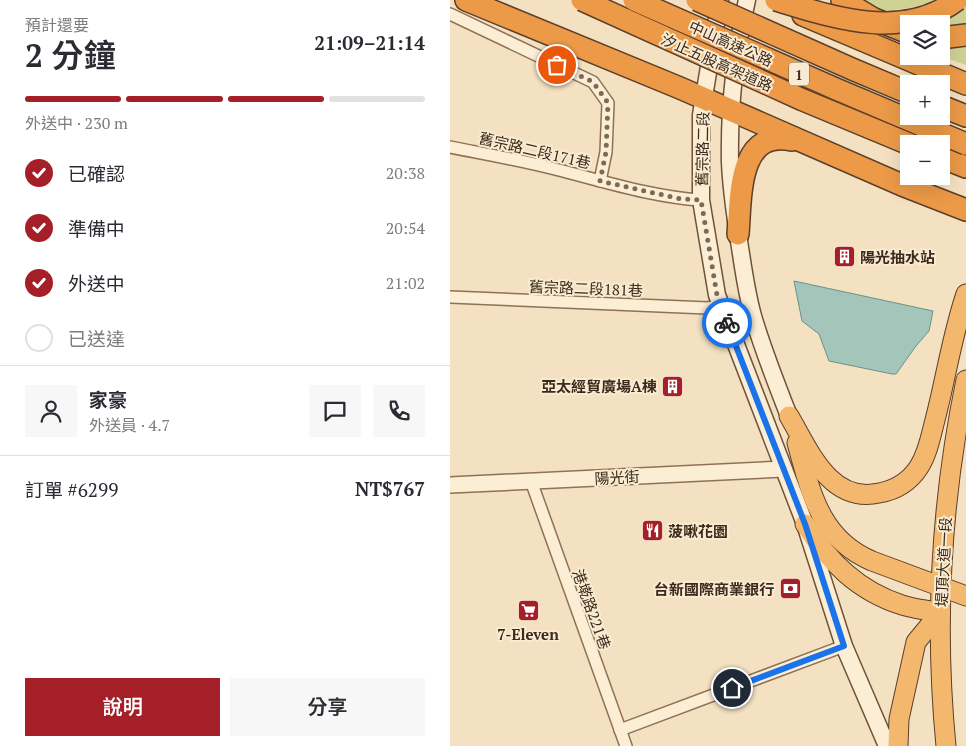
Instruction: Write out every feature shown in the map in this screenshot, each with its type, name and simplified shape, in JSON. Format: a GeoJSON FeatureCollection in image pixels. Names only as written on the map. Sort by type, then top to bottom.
{"type":"FeatureCollection","features":[{"type":"Feature","properties":{"kind":"highway"},"geometry":{"type":"LineString","coordinates":[[466,0],[807,143],[902,185],[966,210]]}},
{"type":"Feature","properties":{"kind":"highway","name":"汐止五股高架道路"},"geometry":{"type":"LineString","coordinates":[[582,0],[794,96],[900,140]]}},
{"type":"Feature","properties":{"kind":"highway","name":"中山高速公路"},"geometry":{"type":"LineString","coordinates":[[634,0],[818,82],[966,144]]}},
{"type":"Feature","properties":{"kind":"highway","name":"中山高速公路"},"geometry":{"type":"LineString","coordinates":[[697,0],[900,89]]}},
{"type":"Feature","properties":{"kind":"highway"},"geometry":{"type":"LineString","coordinates":[[768,0],[966,84]]}},
{"type":"Feature","properties":{"kind":"highway"},"geometry":{"type":"LineString","coordinates":[[776,0],[814,12],[859,22],[894,24],[929,16],[957,0]]}},
{"type":"Feature","properties":{"kind":"highway"},"geometry":{"type":"LineString","coordinates":[[842,0],[874,18],[900,29]]}},
{"type":"Feature","properties":{"kind":"highway"},"geometry":{"type":"LineString","coordinates":[[950,37],[966,35]]}},
{"type":"Feature","properties":{"kind":"highway"},"geometry":{"type":"LineString","coordinates":[[950,110],[966,116]]}},
{"type":"Feature","properties":{"kind":"highway"},"geometry":{"type":"LineString","coordinates":[[738,234],[742,185],[751,154],[757,146],[764,141],[775,138],[807,143]]}},
{"type":"Feature","properties":{"kind":"highway"},"geometry":{"type":"LineString","coordinates":[[950,161],[966,167]]}},
{"type":"Feature","properties":{"kind":"highway"},"geometry":{"type":"LineString","coordinates":[[789,416],[820,468],[830,480],[842,488],[858,494],[872,495],[889,492],[901,486],[912,476],[924,456],[944,384],[959,314],[966,294]]}},
{"type":"Feature","properties":{"kind":"highway","name":"堤頂大道一段"},"geometry":{"type":"LineString","coordinates":[[946,746],[940,663],[940,586],[945,506],[956,426],[966,380]]}},
{"type":"Feature","properties":{"kind":"highway"},"geometry":{"type":"LineString","coordinates":[[789,416],[812,495],[821,515],[842,543],[861,556],[966,596]]}},
{"type":"Feature","properties":{"kind":"highway"},"geometry":{"type":"LineString","coordinates":[[805,524],[833,563],[851,578],[871,591],[904,606],[940,613],[916,642],[899,719],[898,746]]}},
{"type":"Feature","properties":{"kind":"main road","name":"舊宗路二段"},"geometry":{"type":"LineString","coordinates":[[720,0],[703,99],[701,200],[717,295],[805,524],[844,646],[887,746]]}},
{"type":"Feature","properties":{"kind":"main road","name":"舊宗路二段"},"geometry":{"type":"LineString","coordinates":[[747,0],[741,27],[731,111],[730,163],[738,234],[753,316],[789,416]]}},
{"type":"Feature","properties":{"kind":"street"},"geometry":{"type":"LineString","coordinates":[[450,14],[593,82],[608,103],[606,152],[600,181]]}},
{"type":"Feature","properties":{"kind":"street","name":"舊宗路二段171巷"},"geometry":{"type":"LineString","coordinates":[[450,147],[554,168],[600,181],[681,199],[701,200]]}},
{"type":"Feature","properties":{"kind":"street","name":"舊宗路二段181巷"},"geometry":{"type":"LineString","coordinates":[[450,297],[707,308],[720,306]]}},
{"type":"Feature","properties":{"kind":"street","name":"陽光街"},"geometry":{"type":"LineString","coordinates":[[450,486],[784,469]]}},
{"type":"Feature","properties":{"kind":"street","name":"港墘路221巷"},"geometry":{"type":"LineString","coordinates":[[531,481],[626,746]]}},
{"type":"Feature","properties":{"kind":"street"},"geometry":{"type":"LineString","coordinates":[[620,730],[844,646]]}},
{"type":"Feature","properties":{"kind":"green space"},"geometry":{"type":"Polygon","coordinates":[[[831,0],[933,0],[908,8],[882,10],[856,7],[831,0]]]}},
{"type":"Feature","properties":{"kind":"green space"},"geometry":{"type":"Polygon","coordinates":[[[966,0],[966,65],[950,59],[950,15],[915,15],[966,0]]]}},
{"type":"Feature","properties":{"kind":"green space"},"geometry":{"type":"Polygon","coordinates":[[[900,20],[900,41],[868,29],[900,20]]]}},
{"type":"Feature","properties":{"kind":"water"},"geometry":{"type":"Polygon","coordinates":[[[794,281],[933,311],[929,331],[896,374],[829,361],[819,334],[802,321],[794,281]]]}},
{"type":"Feature","properties":{"kind":"way so far"},"geometry":{"type":"LineString","coordinates":[[557,65],[593,82],[608,103],[606,152],[600,181],[681,199],[701,200],[717,295],[727,323]]}},
{"type":"Feature","properties":{"kind":"place","name":"陽光抽水站"},"geometry":{"type":"Point","coordinates":[844,257]}},
{"type":"Feature","properties":{"kind":"place","name":"亞太經貿廣場A棟"},"geometry":{"type":"Point","coordinates":[673,386]}},
{"type":"Feature","properties":{"kind":"place","name":"菠啾花園"},"geometry":{"type":"Point","coordinates":[652,531]}},
{"type":"Feature","properties":{"kind":"place","name":"台新國際商業銀行"},"geometry":{"type":"Point","coordinates":[790,589]}},
{"type":"Feature","properties":{"kind":"place","name":"7-Eleven"},"geometry":{"type":"Point","coordinates":[528,611]}},
{"type":"Feature","properties":{"kind":"route"},"geometry":{"type":"LineString","coordinates":[[727,323],[805,524],[844,646],[732,688]]}}]}
